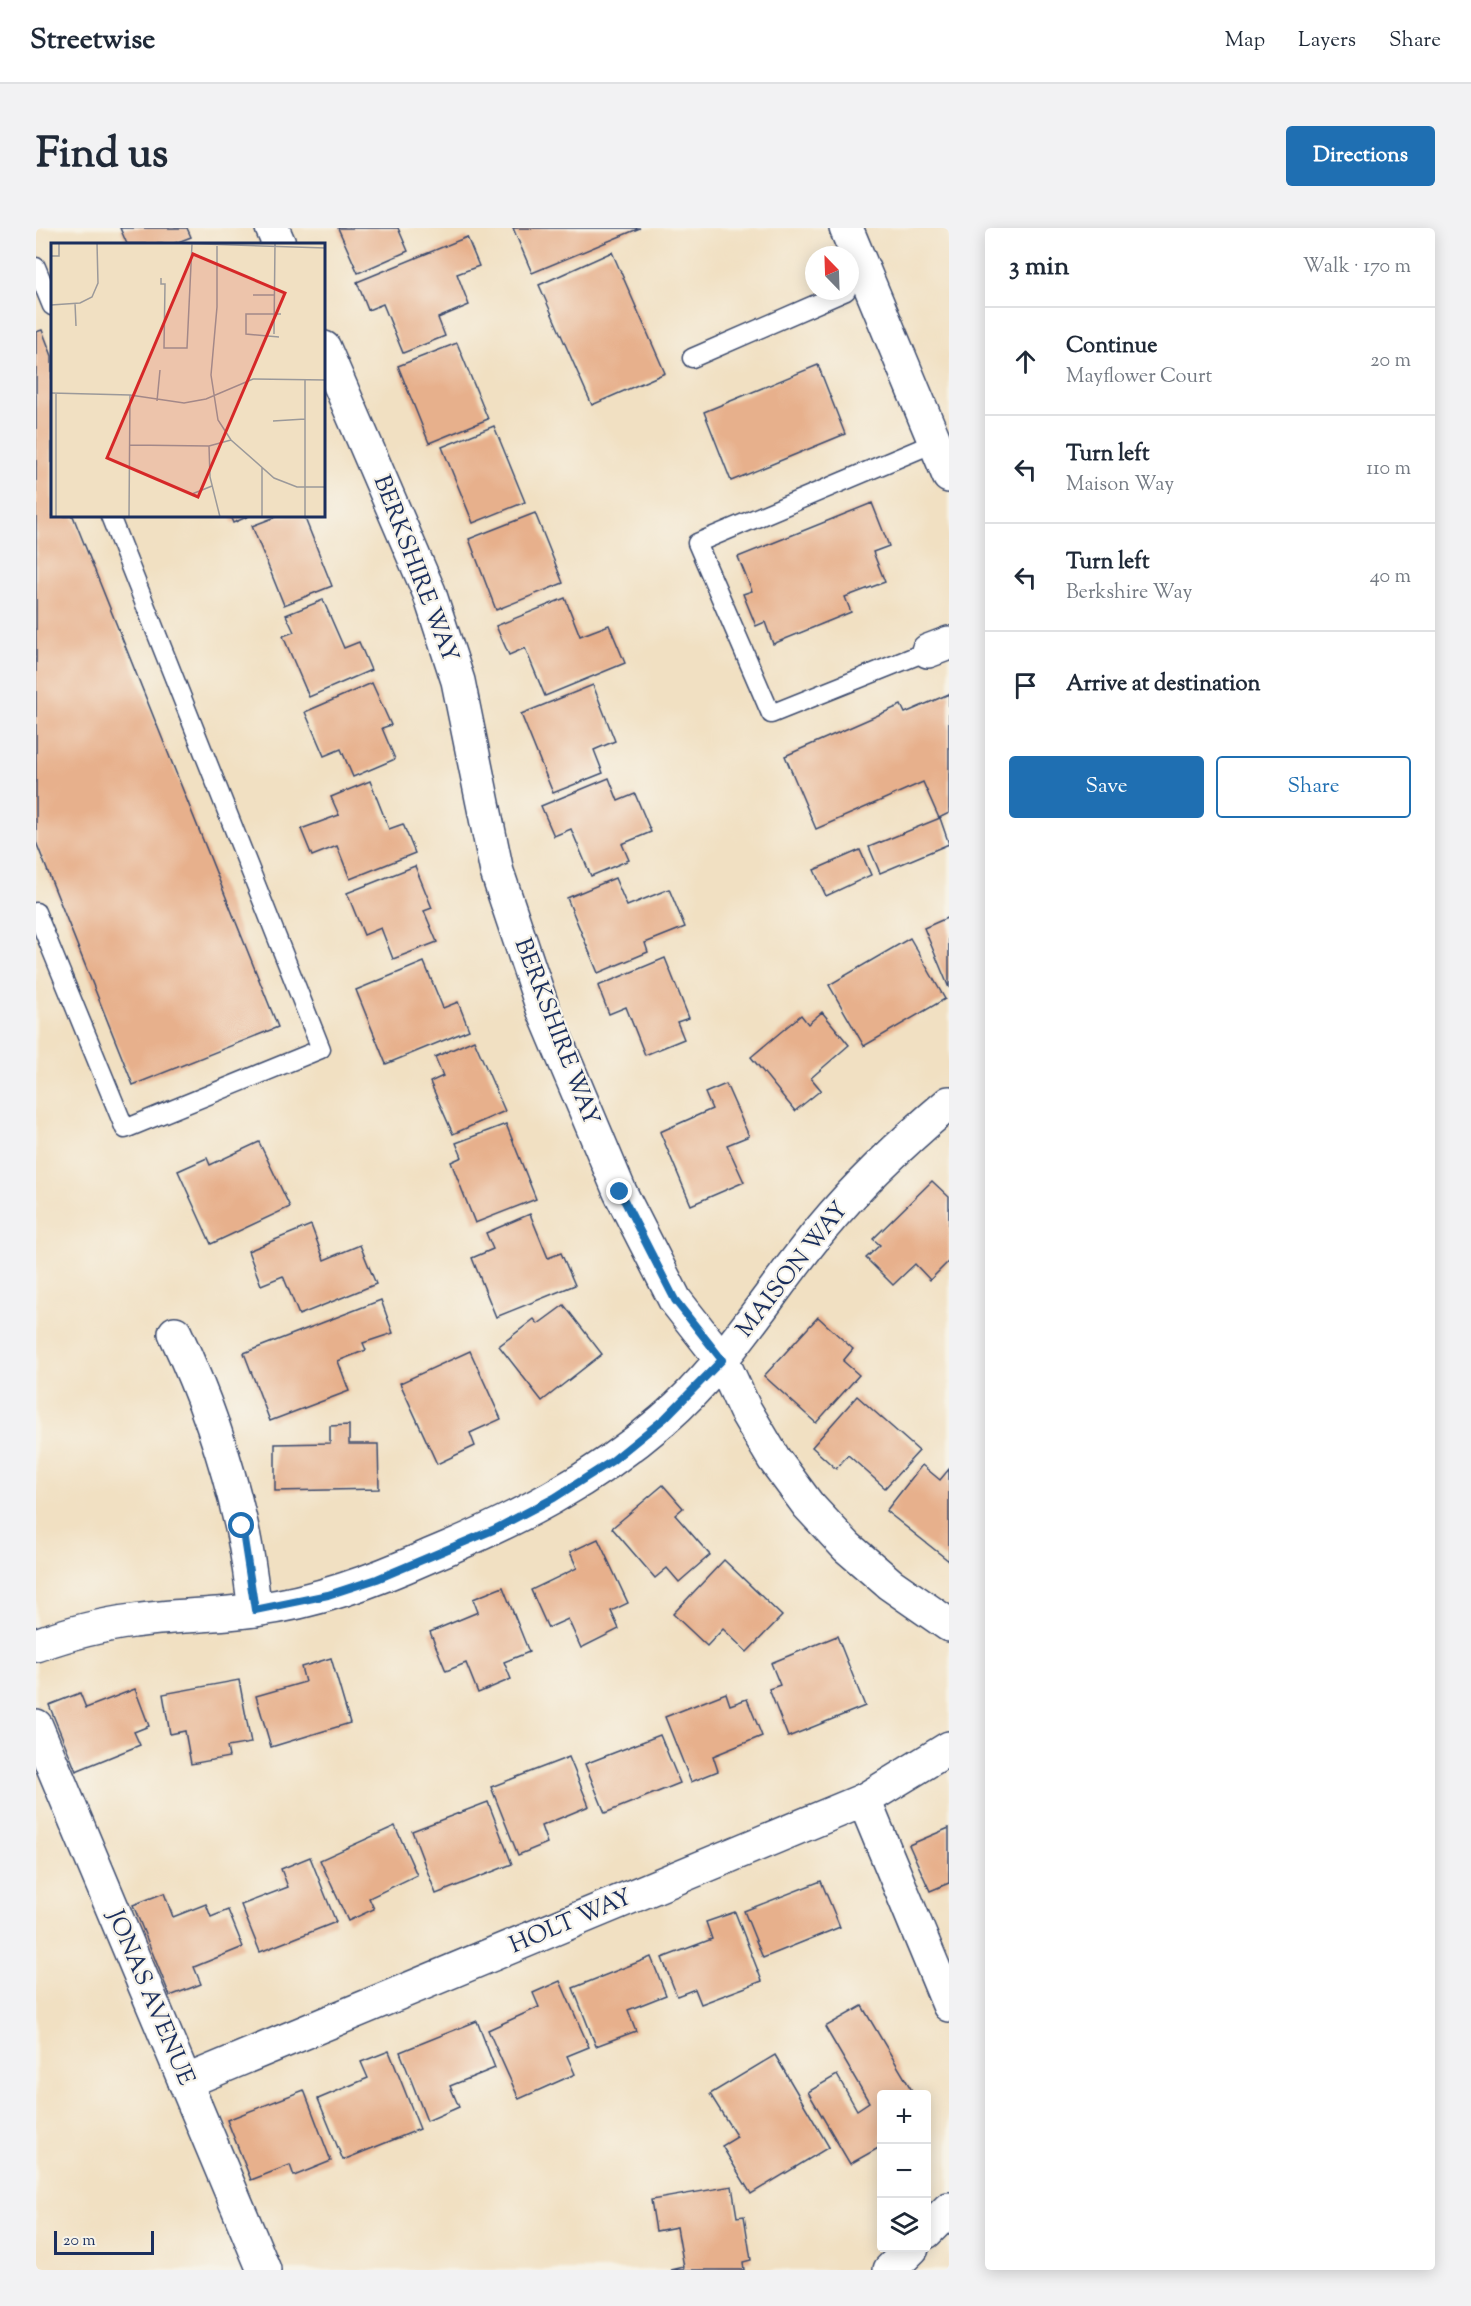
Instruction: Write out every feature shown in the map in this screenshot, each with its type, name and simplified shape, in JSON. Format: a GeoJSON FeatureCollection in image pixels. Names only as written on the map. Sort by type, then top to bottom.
{"type":"FeatureCollection","features":[{"type":"Feature","properties":{"kind":"street"},"geometry":{"type":"LineString","coordinates":[[272,228],[279,243]]}},
{"type":"Feature","properties":{"kind":"street"},"geometry":{"type":"LineString","coordinates":[[846,228],[849,246]]}},
{"type":"Feature","properties":{"kind":"street"},"geometry":{"type":"LineString","coordinates":[[859,294],[942,440],[949,476]]}},
{"type":"Feature","properties":{"kind":"street","name":"BERKSHIRE WAY"},"geometry":{"type":"LineString","coordinates":[[326,353],[432,603],[458,681],[497,872],[543,1009],[620,1192],[675,1300],[722,1360],[745,1410],[768,1449],[808,1504],[847,1547],[890,1584],[949,1625]]}},
{"type":"Feature","properties":{"kind":"street","name":"MAISON WAY"},"geometry":{"type":"LineString","coordinates":[[36,1645],[67,1635],[133,1621],[255,1610],[328,1595],[377,1579],[493,1530],[554,1498],[612,1461],[665,1418],[722,1360],[823,1227],[888,1157],[949,1103]]}},
{"type":"Feature","properties":{"kind":"street"},"geometry":{"type":"LineString","coordinates":[[175,1332],[189,1362],[219,1442],[242,1526],[255,1610]]}},
{"type":"Feature","properties":{"kind":"street","name":"JONAS AVENUE"},"geometry":{"type":"LineString","coordinates":[[36,1726],[264,2270]]}},
{"type":"Feature","properties":{"kind":"street","name":"HOLT WAY"},"geometry":{"type":"LineString","coordinates":[[185,2082],[864,1800],[949,1748]]}},
{"type":"Feature","properties":{"kind":"street"},"geometry":{"type":"LineString","coordinates":[[864,1800],[949,2005]]}},
{"type":"Feature","properties":{"kind":"street"},"geometry":{"type":"LineString","coordinates":[[931,2228],[949,2209]]}},
{"type":"Feature","properties":{"kind":"street"},"geometry":{"type":"LineString","coordinates":[[890,2270],[907,2252]]}},
{"type":"Feature","properties":{"kind":"lane"},"geometry":{"type":"LineString","coordinates":[[36,267],[51,304]]}},
{"type":"Feature","properties":{"kind":"lane"},"geometry":{"type":"LineString","coordinates":[[692,358],[825,300]]}},
{"type":"Feature","properties":{"kind":"lane"},"geometry":{"type":"LineString","coordinates":[[939,647],[771,714],[698,543],[942,440]]}},
{"type":"Feature","properties":{"kind":"lane"},"geometry":{"type":"LineString","coordinates":[[36,912],[125,1129],[321,1049],[111,518]]}},
{"type":"Feature","properties":{"kind":"building"},"geometry":{"type":"Polygon","coordinates":[[[120,228],[187,228],[191,237],[176,243],[127,243],[120,228]]]}},
{"type":"Feature","properties":{"kind":"building"},"geometry":{"type":"Polygon","coordinates":[[[338,228],[398,228],[408,251],[358,273],[338,228]]]}},
{"type":"Feature","properties":{"kind":"building"},"geometry":{"type":"Polygon","coordinates":[[[513,228],[640,228],[532,273],[513,228]]]}},
{"type":"Feature","properties":{"kind":"building"},"geometry":{"type":"Polygon","coordinates":[[[467,237],[479,266],[457,274],[469,305],[438,318],[445,336],[403,353],[383,304],[368,310],[357,282],[467,237]]]}},
{"type":"Feature","properties":{"kind":"building"},"geometry":{"type":"Polygon","coordinates":[[[612,252],[665,373],[592,405],[539,285],[612,252]]]}},
{"type":"Feature","properties":{"kind":"building"},"geometry":{"type":"Polygon","coordinates":[[[42,330],[51,353],[51,518],[74,518],[278,1027],[133,1085],[36,842],[36,332],[42,330]]]}},
{"type":"Feature","properties":{"kind":"building"},"geometry":{"type":"Polygon","coordinates":[[[457,343],[488,419],[429,443],[398,366],[457,343]]]}},
{"type":"Feature","properties":{"kind":"building"},"geometry":{"type":"Polygon","coordinates":[[[818,365],[845,434],[731,481],[704,412],[818,365]]]}},
{"type":"Feature","properties":{"kind":"building"},"geometry":{"type":"Polygon","coordinates":[[[494,426],[525,502],[473,523],[442,447],[494,426]]]}},
{"type":"Feature","properties":{"kind":"building"},"geometry":{"type":"Polygon","coordinates":[[[872,503],[889,546],[873,552],[885,582],[845,597],[851,612],[773,644],[765,622],[756,626],[743,594],[752,591],[738,557],[872,503]]]}},
{"type":"Feature","properties":{"kind":"building"},"geometry":{"type":"Polygon","coordinates":[[[535,513],[563,583],[496,610],[469,539],[535,513]]]}},
{"type":"Feature","properties":{"kind":"building"},"geometry":{"type":"Polygon","coordinates":[[[231,518],[244,518],[233,523],[231,518]]]}},
{"type":"Feature","properties":{"kind":"building"},"geometry":{"type":"Polygon","coordinates":[[[273,518],[305,518],[332,586],[284,605],[252,526],[273,518]]]}},
{"type":"Feature","properties":{"kind":"building"},"geometry":{"type":"Polygon","coordinates":[[[565,598],[580,636],[609,625],[625,663],[545,696],[525,648],[509,655],[496,626],[565,598]]]}},
{"type":"Feature","properties":{"kind":"building"},"geometry":{"type":"Polygon","coordinates":[[[323,600],[344,648],[359,642],[371,670],[309,697],[283,636],[294,632],[286,615],[323,600]]]}},
{"type":"Feature","properties":{"kind":"building"},"geometry":{"type":"Polygon","coordinates":[[[372,683],[391,725],[382,728],[395,759],[353,777],[341,749],[324,756],[305,712],[372,683]]]}},
{"type":"Feature","properties":{"kind":"building"},"geometry":{"type":"Polygon","coordinates":[[[593,685],[615,741],[594,750],[603,773],[553,793],[521,714],[593,685]]]}},
{"type":"Feature","properties":{"kind":"building"},"geometry":{"type":"Polygon","coordinates":[[[949,694],[949,813],[939,818],[923,782],[816,829],[785,756],[901,705],[905,713],[949,694]]]}},
{"type":"Feature","properties":{"kind":"building"},"geometry":{"type":"Polygon","coordinates":[[[609,778],[618,801],[635,794],[651,832],[622,844],[629,860],[591,876],[571,829],[554,836],[541,806],[609,778]]]}},
{"type":"Feature","properties":{"kind":"building"},"geometry":{"type":"Polygon","coordinates":[[[370,781],[389,829],[403,824],[415,853],[350,879],[337,846],[312,856],[301,829],[339,815],[331,797],[370,781]]]}},
{"type":"Feature","properties":{"kind":"building"},"geometry":{"type":"Polygon","coordinates":[[[940,818],[949,844],[880,873],[869,847],[940,818]]]}},
{"type":"Feature","properties":{"kind":"building"},"geometry":{"type":"Polygon","coordinates":[[[860,850],[871,875],[826,896],[814,870],[860,850]]]}},
{"type":"Feature","properties":{"kind":"building"},"geometry":{"type":"Polygon","coordinates":[[[415,866],[432,908],[424,911],[437,942],[393,959],[381,928],[364,935],[347,893],[415,866]]]}},
{"type":"Feature","properties":{"kind":"building"},"geometry":{"type":"Polygon","coordinates":[[[615,878],[627,906],[669,889],[685,927],[645,943],[648,952],[598,973],[567,898],[615,878]]]}},
{"type":"Feature","properties":{"kind":"building"},"geometry":{"type":"Polygon","coordinates":[[[949,917],[949,988],[924,928],[949,917]]]}},
{"type":"Feature","properties":{"kind":"building"},"geometry":{"type":"Polygon","coordinates":[[[910,938],[945,999],[864,1046],[829,985],[910,938]]]}},
{"type":"Feature","properties":{"kind":"building"},"geometry":{"type":"Polygon","coordinates":[[[665,958],[689,1018],[677,1022],[684,1039],[645,1055],[626,1007],[609,1014],[598,986],[665,958]]]}},
{"type":"Feature","properties":{"kind":"building"},"geometry":{"type":"Polygon","coordinates":[[[424,962],[443,1008],[458,1002],[469,1030],[386,1064],[356,990],[424,962]]]}},
{"type":"Feature","properties":{"kind":"building"},"geometry":{"type":"Polygon","coordinates":[[[822,1012],[849,1045],[811,1078],[821,1090],[795,1111],[751,1057],[801,1015],[808,1024],[822,1012]]]}},
{"type":"Feature","properties":{"kind":"building"},"geometry":{"type":"Polygon","coordinates":[[[474,1040],[505,1111],[453,1134],[430,1082],[443,1076],[435,1057],[474,1040]]]}},
{"type":"Feature","properties":{"kind":"building"},"geometry":{"type":"Polygon","coordinates":[[[726,1084],[749,1136],[727,1145],[744,1182],[691,1205],[660,1132],[712,1109],[705,1093],[726,1084]]]}},
{"type":"Feature","properties":{"kind":"building"},"geometry":{"type":"Polygon","coordinates":[[[506,1124],[536,1199],[475,1223],[451,1162],[462,1157],[456,1143],[506,1124]]]}},
{"type":"Feature","properties":{"kind":"building"},"geometry":{"type":"Polygon","coordinates":[[[259,1142],[290,1207],[211,1244],[178,1171],[207,1158],[210,1165],[259,1142]]]}},
{"type":"Feature","properties":{"kind":"building"},"geometry":{"type":"Polygon","coordinates":[[[932,1181],[949,1197],[949,1261],[930,1280],[915,1264],[893,1285],[866,1258],[880,1245],[873,1239],[932,1181]]]}},
{"type":"Feature","properties":{"kind":"building"},"geometry":{"type":"Polygon","coordinates":[[[530,1214],[548,1258],[561,1253],[575,1285],[496,1317],[472,1258],[493,1249],[486,1233],[530,1214]]]}},
{"type":"Feature","properties":{"kind":"building"},"geometry":{"type":"Polygon","coordinates":[[[311,1225],[324,1260],[360,1245],[376,1284],[299,1315],[283,1276],[261,1285],[248,1251],[311,1225]]]}},
{"type":"Feature","properties":{"kind":"building"},"geometry":{"type":"Polygon","coordinates":[[[381,1300],[393,1333],[363,1343],[366,1350],[338,1361],[349,1391],[270,1421],[244,1353],[381,1300]]]}},
{"type":"Feature","properties":{"kind":"building"},"geometry":{"type":"Polygon","coordinates":[[[564,1305],[602,1354],[542,1401],[499,1346],[534,1319],[538,1324],[564,1305]]]}},
{"type":"Feature","properties":{"kind":"building"},"geometry":{"type":"Polygon","coordinates":[[[818,1317],[853,1349],[843,1361],[859,1375],[816,1423],[764,1376],[818,1317]]]}},
{"type":"Feature","properties":{"kind":"building"},"geometry":{"type":"Polygon","coordinates":[[[470,1351],[501,1419],[470,1433],[475,1446],[437,1464],[400,1383],[470,1351]]]}},
{"type":"Feature","properties":{"kind":"building"},"geometry":{"type":"Polygon","coordinates":[[[857,1396],[919,1451],[885,1488],[848,1455],[836,1469],[812,1447],[857,1396]]]}},
{"type":"Feature","properties":{"kind":"building"},"geometry":{"type":"Polygon","coordinates":[[[349,1425],[349,1444],[378,1444],[379,1489],[275,1491],[275,1444],[330,1443],[330,1426],[349,1425]]]}},
{"type":"Feature","properties":{"kind":"building"},"geometry":{"type":"Polygon","coordinates":[[[922,1465],[940,1480],[949,1469],[949,1561],[886,1511],[922,1465]]]}},
{"type":"Feature","properties":{"kind":"building"},"geometry":{"type":"Polygon","coordinates":[[[663,1485],[683,1508],[675,1515],[710,1555],[679,1582],[667,1568],[655,1578],[612,1528],[663,1485]]]}},
{"type":"Feature","properties":{"kind":"building"},"geometry":{"type":"Polygon","coordinates":[[[598,1539],[628,1603],[611,1611],[619,1629],[581,1648],[568,1619],[548,1628],[531,1590],[577,1568],[570,1552],[598,1539]]]}},
{"type":"Feature","properties":{"kind":"building"},"geometry":{"type":"Polygon","coordinates":[[[724,1560],[782,1616],[747,1652],[723,1629],[707,1646],[673,1614],[724,1560]]]}},
{"type":"Feature","properties":{"kind":"building"},"geometry":{"type":"Polygon","coordinates":[[[503,1587],[529,1652],[504,1662],[511,1679],[478,1693],[466,1663],[446,1671],[430,1632],[478,1612],[473,1599],[503,1587]]]}},
{"type":"Feature","properties":{"kind":"building"},"geometry":{"type":"Polygon","coordinates":[[[837,1636],[865,1706],[788,1737],[769,1689],[780,1685],[771,1663],[837,1636]]]}},
{"type":"Feature","properties":{"kind":"building"},"geometry":{"type":"Polygon","coordinates":[[[331,1658],[350,1723],[271,1747],[256,1696],[305,1682],[301,1667],[331,1658]]]}},
{"type":"Feature","properties":{"kind":"building"},"geometry":{"type":"Polygon","coordinates":[[[239,1680],[251,1743],[227,1747],[229,1757],[191,1764],[185,1731],[170,1734],[163,1694],[239,1680]]]}},
{"type":"Feature","properties":{"kind":"building"},"geometry":{"type":"Polygon","coordinates":[[[135,1689],[149,1726],[134,1732],[140,1745],[76,1771],[49,1705],[80,1693],[86,1708],[135,1689]]]}},
{"type":"Feature","properties":{"kind":"building"},"geometry":{"type":"Polygon","coordinates":[[[726,1693],[730,1705],[747,1699],[762,1736],[713,1756],[718,1771],[691,1782],[665,1717],[726,1693]]]}},
{"type":"Feature","properties":{"kind":"building"},"geometry":{"type":"Polygon","coordinates":[[[660,1735],[680,1783],[605,1813],[585,1764],[660,1735]]]}},
{"type":"Feature","properties":{"kind":"building"},"geometry":{"type":"Polygon","coordinates":[[[569,1757],[589,1806],[541,1826],[547,1843],[518,1855],[491,1787],[569,1757]]]}},
{"type":"Feature","properties":{"kind":"building"},"geometry":{"type":"Polygon","coordinates":[[[488,1802],[512,1864],[436,1894],[412,1831],[488,1802]]]}},
{"type":"Feature","properties":{"kind":"building"},"geometry":{"type":"Polygon","coordinates":[[[395,1826],[417,1875],[369,1898],[374,1909],[348,1921],[320,1860],[395,1826]]]}},
{"type":"Feature","properties":{"kind":"building"},"geometry":{"type":"Polygon","coordinates":[[[949,1828],[949,1883],[930,1891],[909,1845],[949,1828]]]}},
{"type":"Feature","properties":{"kind":"building"},"geometry":{"type":"Polygon","coordinates":[[[310,1857],[336,1922],[260,1952],[241,1905],[288,1887],[281,1869],[310,1857]]]}},
{"type":"Feature","properties":{"kind":"building"},"geometry":{"type":"Polygon","coordinates":[[[821,1881],[840,1927],[763,1958],[744,1911],[821,1881]]]}},
{"type":"Feature","properties":{"kind":"building"},"geometry":{"type":"Polygon","coordinates":[[[164,1893],[173,1917],[206,1904],[211,1917],[228,1910],[243,1947],[194,1967],[201,1984],[170,1996],[133,1905],[164,1893]]]}},
{"type":"Feature","properties":{"kind":"building"},"geometry":{"type":"Polygon","coordinates":[[[735,1912],[762,1981],[701,2004],[695,1989],[677,1996],[662,1958],[712,1939],[706,1922],[735,1912]]]}},
{"type":"Feature","properties":{"kind":"building"},"geometry":{"type":"Polygon","coordinates":[[[651,1957],[666,1995],[628,2010],[636,2031],[596,2046],[573,1988],[651,1957]]]}},
{"type":"Feature","properties":{"kind":"building"},"geometry":{"type":"Polygon","coordinates":[[[560,1981],[589,2047],[567,2056],[575,2074],[519,2099],[488,2030],[539,2007],[533,1993],[560,1981]]]}},
{"type":"Feature","properties":{"kind":"building"},"geometry":{"type":"Polygon","coordinates":[[[862,2006],[912,2090],[877,2090],[877,2149],[850,2164],[808,2092],[837,2075],[857,2110],[869,2102],[825,2027],[862,2006]]]}},
{"type":"Feature","properties":{"kind":"building"},"geometry":{"type":"Polygon","coordinates":[[[477,2021],[495,2068],[450,2086],[459,2107],[427,2121],[400,2052],[477,2021]]]}},
{"type":"Feature","properties":{"kind":"building"},"geometry":{"type":"Polygon","coordinates":[[[389,2051],[420,2129],[343,2160],[318,2099],[368,2078],[361,2062],[389,2051]]]}},
{"type":"Feature","properties":{"kind":"building"},"geometry":{"type":"Polygon","coordinates":[[[775,2055],[829,2147],[751,2194],[722,2146],[737,2137],[710,2094],[775,2055]]]}},
{"type":"Feature","properties":{"kind":"building"},"geometry":{"type":"Polygon","coordinates":[[[304,2090],[331,2161],[294,2176],[290,2165],[251,2180],[227,2120],[304,2090]]]}},
{"type":"Feature","properties":{"kind":"building"},"geometry":{"type":"Polygon","coordinates":[[[732,2186],[737,2217],[744,2216],[751,2260],[743,2262],[744,2270],[671,2270],[684,2267],[677,2227],[656,2231],[651,2200],[732,2186]]]}},
{"type":"Feature","properties":{"kind":"route"},"geometry":{"type":"LineString","coordinates":[[242,1526],[255,1610],[328,1595],[377,1579],[493,1530],[554,1498],[612,1461],[665,1418],[722,1360],[675,1300],[620,1192]]}}]}
